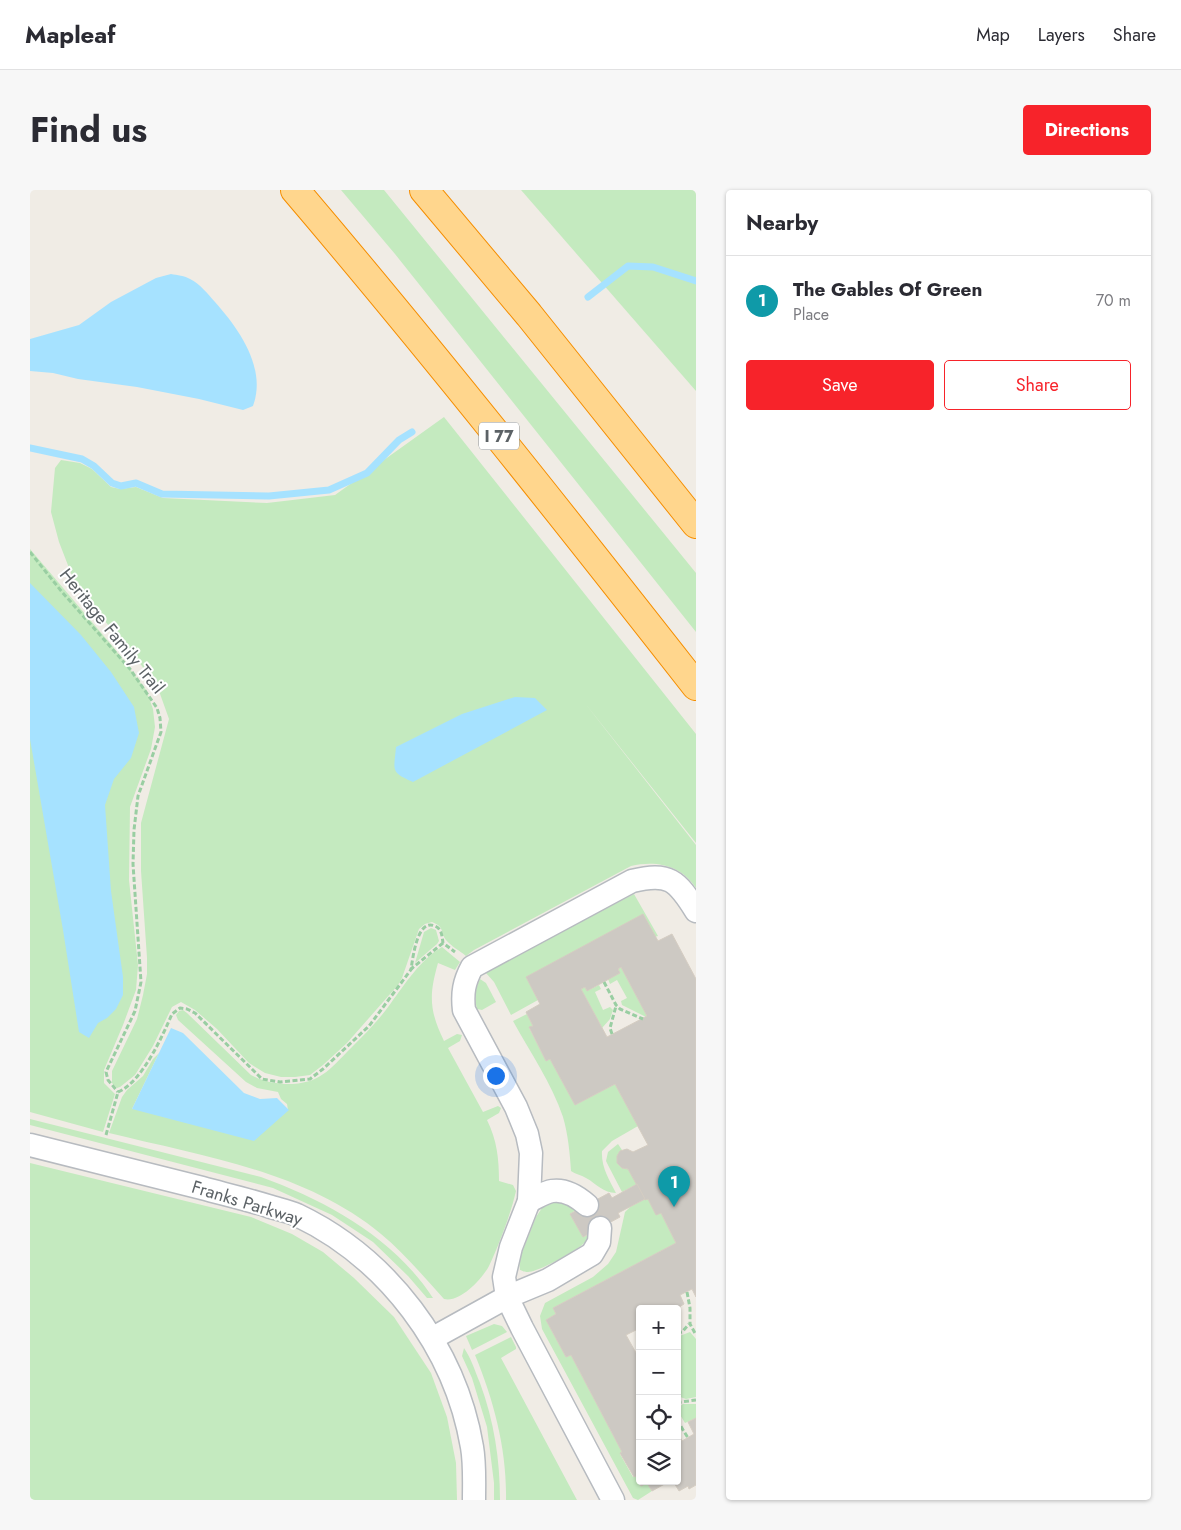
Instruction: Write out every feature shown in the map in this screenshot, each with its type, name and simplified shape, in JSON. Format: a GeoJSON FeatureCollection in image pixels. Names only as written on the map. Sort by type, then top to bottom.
{"type":"FeatureCollection","features":[{"type":"Feature","properties":{"kind":"highway","name":"I 77"},"geometry":{"type":"LineString","coordinates":[[296,190],[379,288],[511,451],[696,686]]}},
{"type":"Feature","properties":{"kind":"highway"},"geometry":{"type":"LineString","coordinates":[[424,190],[529,315],[696,524]]}},
{"type":"Feature","properties":{"kind":"lane"},"geometry":{"type":"LineString","coordinates":[[613,1500],[507,1297],[504,1277],[511,1247],[529,1201],[531,1153],[527,1134],[516,1108],[464,1010],[462,994],[464,982],[472,967],[632,882],[650,877],[663,878],[675,883],[686,895],[696,911]]}},
{"type":"Feature","properties":{"kind":"lane","name":"Franks Parkway"},"geometry":{"type":"LineString","coordinates":[[30,1145],[295,1214],[332,1234],[368,1262],[402,1297],[433,1338],[462,1407],[472,1448],[474,1500]]}},
{"type":"Feature","properties":{"kind":"lane"},"geometry":{"type":"LineString","coordinates":[[529,1201],[553,1191],[567,1193],[587,1205]]}},
{"type":"Feature","properties":{"kind":"lane"},"geometry":{"type":"LineString","coordinates":[[433,1338],[507,1297],[548,1280],[592,1254],[599,1242],[600,1228]]}},
{"type":"Feature","properties":{"kind":"path","name":"Heritage Family Trail"},"geometry":{"type":"LineString","coordinates":[[30,552],[62,592],[130,669],[157,708],[160,718],[161,732],[138,796],[134,830],[133,864],[142,982],[135,1011],[106,1072],[108,1080],[118,1092]]}},
{"type":"Feature","properties":{"kind":"path"},"geometry":{"type":"LineString","coordinates":[[413,967],[411,969],[417,939],[422,928],[428,925],[433,925],[439,929],[442,934],[443,943],[455,952]]}},
{"type":"Feature","properties":{"kind":"path"},"geometry":{"type":"LineString","coordinates":[[106,1135],[118,1092],[132,1083],[141,1073],[172,1014],[180,1008],[188,1009],[195,1013],[262,1079],[280,1082],[310,1079],[369,1026],[413,967],[443,943]]}},
{"type":"Feature","properties":{"kind":"path"},"geometry":{"type":"LineString","coordinates":[[604,982],[620,1009],[643,1019]]}},
{"type":"Feature","properties":{"kind":"path"},"geometry":{"type":"LineString","coordinates":[[612,1034],[610,1028],[616,1005]]}},
{"type":"Feature","properties":{"kind":"path"},"geometry":{"type":"LineString","coordinates":[[687,1292],[690,1324],[696,1335]]}},
{"type":"Feature","properties":{"kind":"path"},"geometry":{"type":"LineString","coordinates":[[681,1332],[690,1324]]}},
{"type":"Feature","properties":{"kind":"path"},"geometry":{"type":"LineString","coordinates":[[681,1402],[696,1400]]}},
{"type":"Feature","properties":{"kind":"path"},"geometry":{"type":"LineString","coordinates":[[681,1427],[688,1438]]}},
{"type":"Feature","properties":{"kind":"green space"},"geometry":{"type":"Polygon","coordinates":[[[341,190],[384,190],[696,573],[696,632],[395,254],[341,190]]]}},
{"type":"Feature","properties":{"kind":"green space"},"geometry":{"type":"Polygon","coordinates":[[[521,190],[696,190],[696,391],[521,190]]]}},
{"type":"Feature","properties":{"kind":"green space"},"geometry":{"type":"Polygon","coordinates":[[[444,417],[696,734],[696,843],[584,702],[696,845],[696,888],[683,874],[667,866],[640,864],[631,866],[466,956],[446,940],[439,926],[432,922],[425,924],[419,929],[398,985],[347,1043],[310,1075],[281,1077],[265,1073],[249,1063],[217,1029],[195,1010],[181,1002],[172,1007],[153,1046],[135,1075],[117,1088],[112,1083],[112,1071],[137,1019],[147,974],[141,871],[141,823],[169,719],[159,691],[142,666],[76,586],[59,542],[51,512],[55,468],[61,460],[80,463],[92,469],[111,487],[120,489],[136,487],[163,498],[267,503],[335,495],[444,417]]]}},
{"type":"Feature","properties":{"kind":"green space"},"geometry":{"type":"Polygon","coordinates":[[[30,549],[114,648],[146,690],[153,709],[155,727],[151,749],[130,807],[129,880],[138,965],[136,990],[104,1070],[104,1083],[115,1094],[103,1132],[30,1112],[30,549]]]}},
{"type":"Feature","properties":{"kind":"green space"},"geometry":{"type":"Polygon","coordinates":[[[634,894],[658,936],[526,977],[538,1000],[511,1015],[494,982],[486,973],[489,969],[634,894]]]}},
{"type":"Feature","properties":{"kind":"green space"},"geometry":{"type":"Polygon","coordinates":[[[431,928],[436,930],[439,941],[415,963],[424,932],[431,928]]]}},
{"type":"Feature","properties":{"kind":"green space"},"geometry":{"type":"Polygon","coordinates":[[[442,947],[460,962],[455,970],[438,963],[432,994],[435,1020],[444,1041],[457,1034],[462,1035],[460,1041],[448,1048],[483,1112],[498,1106],[501,1108],[499,1113],[487,1120],[497,1150],[499,1181],[513,1185],[516,1191],[497,1249],[489,1266],[476,1283],[463,1294],[450,1299],[444,1299],[406,1257],[381,1234],[351,1213],[320,1195],[286,1180],[251,1168],[109,1133],[122,1097],[143,1076],[159,1053],[132,1109],[288,1110],[287,1104],[281,1099],[278,1092],[257,1088],[246,1082],[178,1020],[176,1015],[179,1011],[183,1010],[187,1013],[251,1075],[280,1084],[306,1082],[315,1079],[329,1070],[377,1021],[420,965],[442,947]]]}},
{"type":"Feature","properties":{"kind":"green space"},"geometry":{"type":"Polygon","coordinates":[[[621,967],[646,1017],[622,1005],[621,1001],[627,998],[617,980],[610,984],[608,979],[620,973],[618,969],[621,967]]]}},
{"type":"Feature","properties":{"kind":"green space"},"geometry":{"type":"Polygon","coordinates":[[[480,979],[486,983],[496,1002],[482,1010],[477,1009],[475,997],[480,979]]]}},
{"type":"Feature","properties":{"kind":"green space"},"geometry":{"type":"Polygon","coordinates":[[[599,985],[601,989],[595,992],[603,1010],[610,1007],[613,1010],[610,1019],[602,1028],[581,989],[585,987],[587,991],[599,985]]]}},
{"type":"Feature","properties":{"kind":"green space"},"geometry":{"type":"Polygon","coordinates":[[[527,1014],[533,1026],[529,1028],[546,1061],[550,1059],[575,1105],[615,1084],[638,1126],[612,1141],[602,1151],[604,1168],[616,1193],[604,1190],[571,1171],[563,1117],[547,1080],[513,1021],[527,1014]]]}},
{"type":"Feature","properties":{"kind":"green space"},"geometry":{"type":"Polygon","coordinates":[[[30,1119],[261,1177],[286,1187],[334,1210],[379,1240],[399,1257],[433,1298],[427,1298],[408,1276],[373,1242],[332,1215],[273,1188],[30,1125],[30,1119]]]}},
{"type":"Feature","properties":{"kind":"green space"},"geometry":{"type":"Polygon","coordinates":[[[618,1144],[622,1150],[617,1156],[617,1163],[622,1168],[628,1169],[637,1184],[622,1192],[606,1161],[608,1152],[618,1144]]]}},
{"type":"Feature","properties":{"kind":"green space"},"geometry":{"type":"Polygon","coordinates":[[[30,1163],[251,1217],[292,1234],[323,1252],[354,1278],[394,1317],[431,1373],[447,1417],[456,1463],[457,1500],[30,1500],[30,1163]]]}},
{"type":"Feature","properties":{"kind":"green space"},"geometry":{"type":"Polygon","coordinates":[[[648,1199],[661,1213],[676,1243],[553,1308],[556,1314],[546,1320],[566,1357],[571,1355],[622,1452],[620,1454],[633,1477],[636,1476],[636,1485],[648,1485],[652,1491],[638,1500],[633,1498],[542,1329],[540,1316],[545,1303],[593,1277],[608,1264],[616,1252],[625,1212],[630,1207],[648,1199]]]}},
{"type":"Feature","properties":{"kind":"green space"},"geometry":{"type":"Polygon","coordinates":[[[554,1202],[566,1204],[576,1210],[570,1214],[583,1237],[588,1235],[586,1240],[572,1252],[547,1265],[528,1272],[520,1270],[519,1260],[536,1217],[542,1208],[554,1202]]]}},
{"type":"Feature","properties":{"kind":"green space"},"geometry":{"type":"Polygon","coordinates":[[[494,1324],[502,1326],[507,1332],[472,1350],[466,1336],[494,1324]]]}},
{"type":"Feature","properties":{"kind":"green space"},"geometry":{"type":"Polygon","coordinates":[[[690,1332],[696,1339],[696,1397],[686,1399],[681,1397],[681,1335],[690,1332]]]}},
{"type":"Feature","properties":{"kind":"green space"},"geometry":{"type":"Polygon","coordinates":[[[511,1337],[516,1349],[501,1358],[577,1500],[506,1500],[502,1444],[488,1390],[475,1355],[511,1337]]]}},
{"type":"Feature","properties":{"kind":"green space"},"geometry":{"type":"Polygon","coordinates":[[[464,1348],[480,1383],[492,1426],[499,1470],[500,1500],[494,1500],[494,1483],[487,1427],[472,1378],[462,1356],[464,1348]]]}},
{"type":"Feature","properties":{"kind":"green space"},"geometry":{"type":"Polygon","coordinates":[[[696,1404],[696,1418],[685,1423],[681,1416],[681,1406],[696,1404]]]}},
{"type":"Feature","properties":{"kind":"water"},"geometry":{"type":"Polygon","coordinates":[[[171,274],[194,281],[210,296],[233,324],[248,350],[253,364],[256,392],[253,406],[243,410],[137,387],[30,371],[30,339],[79,325],[111,302],[156,278],[171,274]]]}},
{"type":"Feature","properties":{"kind":"water"},"geometry":{"type":"Polygon","coordinates":[[[30,583],[81,635],[111,672],[134,707],[139,733],[131,758],[114,779],[105,805],[111,891],[123,977],[123,995],[116,1009],[107,1018],[98,1023],[89,1038],[79,1032],[30,739],[30,583]]]}},
{"type":"Feature","properties":{"kind":"water"},"geometry":{"type":"Polygon","coordinates":[[[515,697],[535,698],[547,710],[413,782],[400,776],[395,770],[396,747],[462,714],[515,697]]]}},
{"type":"Feature","properties":{"kind":"water"},"geometry":{"type":"Polygon","coordinates":[[[171,1028],[183,1033],[244,1093],[260,1099],[277,1098],[289,1110],[254,1141],[132,1109],[171,1028]]]}},
{"type":"Feature","properties":{"kind":"building"},"geometry":{"type":"Polygon","coordinates":[[[643,914],[658,941],[672,934],[696,979],[696,1297],[692,1289],[680,1295],[684,1304],[681,1306],[636,1305],[636,1330],[626,1335],[636,1353],[636,1476],[634,1477],[571,1355],[566,1357],[546,1320],[556,1314],[553,1308],[676,1243],[661,1213],[656,1215],[648,1199],[645,1200],[628,1169],[622,1168],[617,1163],[617,1156],[620,1151],[627,1149],[633,1152],[648,1145],[615,1084],[575,1105],[550,1059],[546,1061],[529,1027],[533,1026],[526,1012],[540,1004],[526,977],[643,914]],[[621,967],[618,969],[620,973],[587,991],[585,987],[581,989],[607,1037],[647,1016],[621,967]]]}},
{"type":"Feature","properties":{"kind":"building"},"geometry":{"type":"Polygon","coordinates":[[[637,1184],[645,1199],[618,1213],[620,1217],[583,1237],[570,1214],[609,1193],[612,1198],[637,1184]]]}},
{"type":"Feature","properties":{"kind":"building"},"geometry":{"type":"Polygon","coordinates":[[[696,1418],[696,1485],[689,1489],[688,1486],[679,1491],[675,1485],[681,1485],[681,1439],[682,1441],[694,1434],[688,1422],[696,1418]]]}},
{"type":"Feature","properties":{"kind":"building"},"geometry":{"type":"Polygon","coordinates":[[[648,1485],[663,1485],[652,1491],[648,1485]]]}},
{"type":"Feature","properties":{"kind":"waterway"},"geometry":{"type":"LineString","coordinates":[[588,297],[628,266],[653,267],[696,281]]}},
{"type":"Feature","properties":{"kind":"waterway"},"geometry":{"type":"LineString","coordinates":[[30,448],[82,459],[94,466],[112,483],[121,486],[136,483],[162,494],[269,496],[329,490],[367,473],[399,440],[412,432]]}},
{"type":"Feature","properties":{"kind":"place","name":"The Gables Of Green"},"geometry":{"type":"Point","coordinates":[674,1207]}}]}
